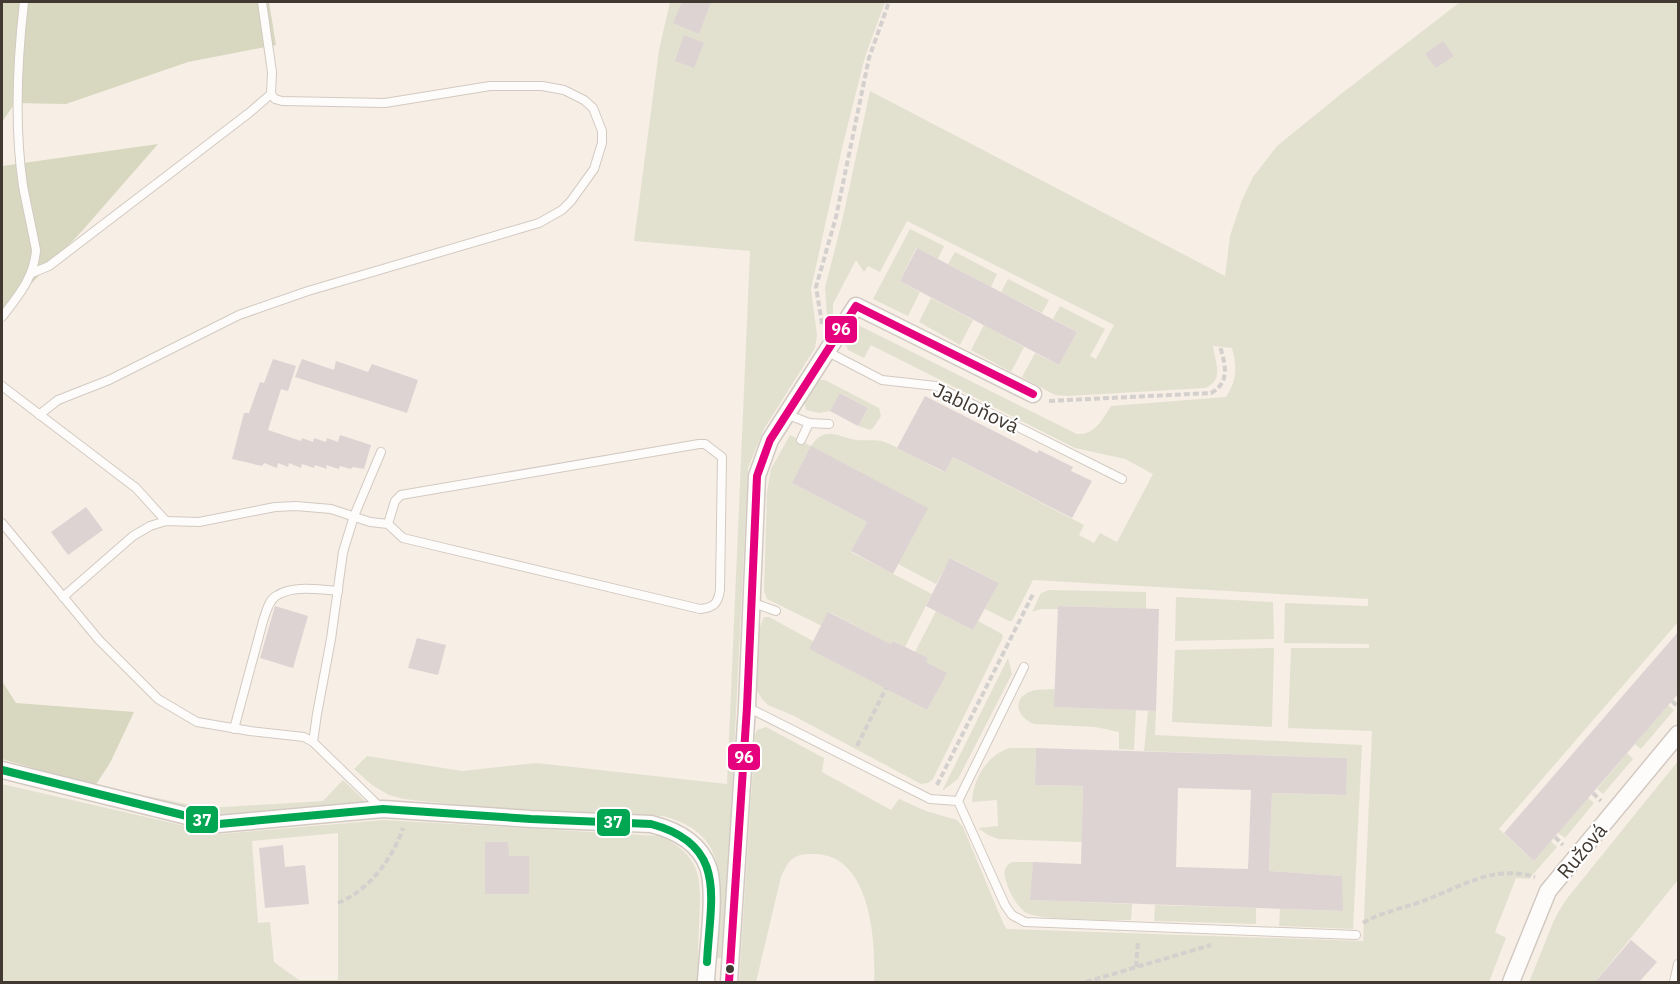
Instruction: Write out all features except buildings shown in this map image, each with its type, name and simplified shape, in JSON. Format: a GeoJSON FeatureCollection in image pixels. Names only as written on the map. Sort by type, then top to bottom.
{"type":"FeatureCollection","features":[{"type":"Feature","properties":{"kind":"street","name":"Jabloňová"},"geometry":{"type":"LineString","coordinates":[[729,982],[747,707],[757,476],[770,440],[856,306],[1033,394]]}},
{"type":"Feature","properties":{"kind":"street","name":"Ružová"},"geometry":{"type":"LineString","coordinates":[[1511,982],[1548,891],[1678,734]]}},
{"type":"Feature","properties":{"kind":"street"},"geometry":{"type":"LineString","coordinates":[[2,770],[219,824],[382,809],[651,824],[667,828],[684,837],[698,850],[708,868],[711,901],[706,982]]}},
{"type":"Feature","properties":{"kind":"lane"},"geometry":{"type":"LineString","coordinates":[[2,317],[25,288],[32,273],[36,250],[22,176],[17,82],[24,2]]}},
{"type":"Feature","properties":{"kind":"lane"},"geometry":{"type":"LineString","coordinates":[[39,415],[58,400],[109,380],[239,315],[308,291],[539,223],[562,210],[594,169],[602,143],[602,131],[593,108],[584,100],[553,87],[490,86],[385,103],[275,99],[271,94],[272,72],[262,2]]}},
{"type":"Feature","properties":{"kind":"lane"},"geometry":{"type":"LineString","coordinates":[[32,273],[49,266],[271,94]]}},
{"type":"Feature","properties":{"kind":"lane","name":"Jabloňová"},"geometry":{"type":"LineString","coordinates":[[826,351],[882,380],[936,386],[1122,479]]}},
{"type":"Feature","properties":{"kind":"lane"},"geometry":{"type":"LineString","coordinates":[[2,386],[136,488],[166,521]]}},
{"type":"Feature","properties":{"kind":"lane"},"geometry":{"type":"LineString","coordinates":[[785,414],[810,423],[829,423]]}},
{"type":"Feature","properties":{"kind":"lane"},"geometry":{"type":"LineString","coordinates":[[801,440],[810,423]]}},
{"type":"Feature","properties":{"kind":"lane"},"geometry":{"type":"LineString","coordinates":[[63,597],[134,536],[150,526],[166,521],[199,522],[275,507],[296,506],[331,509],[370,522],[388,524],[403,537],[700,609],[708,608],[714,606],[720,590],[722,457],[705,444],[699,444],[401,495],[395,501],[388,524]]}},
{"type":"Feature","properties":{"kind":"lane"},"geometry":{"type":"LineString","coordinates":[[313,742],[343,552],[354,516],[381,452]]}},
{"type":"Feature","properties":{"kind":"lane"},"geometry":{"type":"LineString","coordinates":[[2,523],[99,640],[158,699],[197,722],[304,737],[313,742],[382,809]]}},
{"type":"Feature","properties":{"kind":"lane"},"geometry":{"type":"LineString","coordinates":[[234,729],[263,621],[268,606],[275,596],[289,591],[321,589],[338,591]]}},
{"type":"Feature","properties":{"kind":"lane"},"geometry":{"type":"LineString","coordinates":[[750,602],[776,611]]}},
{"type":"Feature","properties":{"kind":"lane"},"geometry":{"type":"LineString","coordinates":[[958,801],[1024,667]]}},
{"type":"Feature","properties":{"kind":"lane"},"geometry":{"type":"LineString","coordinates":[[747,707],[930,799],[958,801]]}},
{"type":"Feature","properties":{"kind":"lane"},"geometry":{"type":"LineString","coordinates":[[958,801],[1005,905],[1012,915],[1025,922],[1356,935]]}},
{"type":"Feature","properties":{"kind":"lane"},"geometry":{"type":"LineString","coordinates":[[1674,982],[1678,964]]}},
{"type":"Feature","properties":{"kind":"path"},"geometry":{"type":"LineString","coordinates":[[826,351],[816,287],[836,217],[869,58],[889,2]]}},
{"type":"Feature","properties":{"kind":"path"},"geometry":{"type":"LineString","coordinates":[[1033,394],[1049,401],[1211,393],[1217,390],[1225,378],[1226,370],[1220,346]]}},
{"type":"Feature","properties":{"kind":"path"},"geometry":{"type":"LineString","coordinates":[[930,799],[1033,594]]}},
{"type":"Feature","properties":{"kind":"path"},"geometry":{"type":"LineString","coordinates":[[850,760],[885,688]]}},
{"type":"Feature","properties":{"kind":"path"},"geometry":{"type":"LineString","coordinates":[[1672,701],[1678,707]]}},
{"type":"Feature","properties":{"kind":"path"},"geometry":{"type":"LineString","coordinates":[[1593,793],[1601,801]]}},
{"type":"Feature","properties":{"kind":"path"},"geometry":{"type":"LineString","coordinates":[[338,903],[354,896],[387,861],[399,838],[409,810]]}},
{"type":"Feature","properties":{"kind":"path"},"geometry":{"type":"LineString","coordinates":[[1555,837],[1563,845]]}},
{"type":"Feature","properties":{"kind":"path"},"geometry":{"type":"LineString","coordinates":[[1356,935],[1359,926],[1366,921],[1419,903],[1480,877],[1512,873],[1536,878]]}},
{"type":"Feature","properties":{"kind":"path"},"geometry":{"type":"LineString","coordinates":[[1086,982],[1228,941],[1229,930]]}},
{"type":"Feature","properties":{"kind":"green space"},"geometry":{"type":"Polygon","coordinates":[[[2,2],[269,2],[276,45],[188,62],[66,104],[15,103],[2,122],[2,2]]]}},
{"type":"Feature","properties":{"kind":"green space"},"geometry":{"type":"Polygon","coordinates":[[[670,2],[885,2],[865,57],[811,289],[817,335],[815,348],[764,429],[748,468],[724,958],[715,958],[720,891],[713,853],[703,838],[687,825],[663,816],[478,807],[403,799],[389,795],[372,785],[354,769],[367,756],[462,771],[536,763],[727,784],[750,251],[634,241],[659,50],[670,2]]]}},
{"type":"Feature","properties":{"kind":"green space"},"geometry":{"type":"Polygon","coordinates":[[[1460,2],[1678,2],[1678,622],[1499,829],[1534,861],[1551,841],[1557,847],[1529,879],[1516,878],[1495,932],[1506,938],[1489,982],[874,982],[874,945],[871,924],[859,884],[848,869],[834,858],[808,854],[793,858],[781,877],[756,982],[739,982],[755,735],[757,730],[766,727],[824,758],[822,772],[891,810],[899,799],[926,811],[957,820],[963,827],[1007,929],[1363,941],[1372,731],[1288,728],[1291,648],[1369,648],[1369,644],[1284,643],[1285,603],[1368,606],[1368,599],[1033,580],[1012,621],[1009,621],[985,609],[998,583],[951,558],[936,584],[866,547],[877,527],[812,447],[792,483],[867,522],[851,552],[932,594],[905,647],[894,641],[891,644],[829,612],[822,626],[767,599],[764,591],[767,492],[771,469],[790,435],[811,446],[822,436],[832,434],[857,440],[885,442],[944,472],[953,457],[1084,525],[1079,535],[1094,543],[1100,533],[1117,542],[1153,474],[1125,459],[1075,448],[871,345],[864,358],[848,350],[844,340],[851,326],[856,324],[1077,434],[1093,429],[1111,406],[1226,397],[1234,379],[1235,361],[1232,348],[1213,346],[1217,375],[1211,385],[1205,388],[1055,395],[1022,377],[1035,353],[1059,365],[1077,332],[1053,319],[1060,306],[1105,329],[1090,356],[1096,359],[1114,325],[907,221],[880,272],[868,266],[864,272],[856,260],[833,304],[833,322],[828,330],[825,288],[870,91],[1225,276],[1230,236],[1242,200],[1253,177],[1277,146],[1460,2]]]}},
{"type":"Feature","properties":{"kind":"green space"},"geometry":{"type":"Polygon","coordinates":[[[158,144],[82,231],[2,314],[2,166],[158,144]]]}},
{"type":"Feature","properties":{"kind":"green space"},"geometry":{"type":"Polygon","coordinates":[[[910,229],[944,246],[938,259],[916,248],[900,281],[920,292],[908,316],[873,299],[910,229]]]}},
{"type":"Feature","properties":{"kind":"green space"},"geometry":{"type":"Polygon","coordinates":[[[955,252],[997,274],[991,287],[948,264],[955,252]]]}},
{"type":"Feature","properties":{"kind":"green space"},"geometry":{"type":"Polygon","coordinates":[[[1008,279],[1049,300],[1042,313],[1001,292],[1008,279]]]}},
{"type":"Feature","properties":{"kind":"green space"},"geometry":{"type":"Polygon","coordinates":[[[931,298],[973,320],[960,345],[919,322],[931,298]]]}},
{"type":"Feature","properties":{"kind":"green space"},"geometry":{"type":"Polygon","coordinates":[[[984,325],[1024,347],[1011,372],[971,350],[984,325]]]}},
{"type":"Feature","properties":{"kind":"green space"},"geometry":{"type":"Polygon","coordinates":[[[820,380],[825,380],[879,408],[881,416],[873,428],[870,430],[858,426],[868,408],[841,393],[830,411],[819,413],[806,410],[804,402],[820,380]]]}},
{"type":"Feature","properties":{"kind":"green space"},"geometry":{"type":"Polygon","coordinates":[[[1049,590],[1146,592],[1146,609],[1058,606],[1058,609],[1041,609],[1032,612],[1041,593],[1049,590]]]}},
{"type":"Feature","properties":{"kind":"green space"},"geometry":{"type":"Polygon","coordinates":[[[1176,597],[1273,602],[1274,639],[1175,641],[1176,597]]]}},
{"type":"Feature","properties":{"kind":"green space"},"geometry":{"type":"Polygon","coordinates":[[[936,611],[973,630],[978,621],[1002,634],[1003,637],[933,779],[928,783],[921,784],[794,716],[768,705],[756,689],[758,631],[764,617],[769,617],[813,641],[810,649],[927,710],[946,673],[926,662],[915,652],[936,611]]]}},
{"type":"Feature","properties":{"kind":"green space"},"geometry":{"type":"Polygon","coordinates":[[[1274,648],[1272,727],[1172,722],[1175,650],[1274,648]]]}},
{"type":"Feature","properties":{"kind":"green space"},"geometry":{"type":"Polygon","coordinates":[[[1008,658],[1012,674],[958,779],[942,791],[1008,658]]]}},
{"type":"Feature","properties":{"kind":"green space"},"geometry":{"type":"Polygon","coordinates":[[[2,681],[16,703],[134,712],[110,763],[95,786],[2,759],[2,681]]]}},
{"type":"Feature","properties":{"kind":"green space"},"geometry":{"type":"Polygon","coordinates":[[[1055,689],[1055,707],[1136,710],[1134,750],[1119,749],[1119,732],[1095,727],[1035,724],[1025,719],[1018,706],[1022,697],[1030,691],[1055,689]]]}},
{"type":"Feature","properties":{"kind":"green space"},"geometry":{"type":"Polygon","coordinates":[[[1668,705],[1674,710],[1641,749],[1635,744],[1668,705]]]}},
{"type":"Feature","properties":{"kind":"green space"},"geometry":{"type":"Polygon","coordinates":[[[1148,711],[1156,711],[1155,735],[1362,745],[1353,929],[1279,926],[1280,909],[1342,911],[1342,876],[1269,871],[1272,793],[1345,795],[1346,758],[1144,751],[1148,711]]]}},
{"type":"Feature","properties":{"kind":"green space"},"geometry":{"type":"Polygon","coordinates":[[[1010,748],[1036,748],[1035,785],[1083,786],[1082,842],[998,839],[978,828],[998,826],[997,800],[972,802],[975,784],[989,761],[1010,748]]]}},
{"type":"Feature","properties":{"kind":"green space"},"geometry":{"type":"Polygon","coordinates":[[[1627,753],[1633,759],[1603,794],[1597,789],[1627,753]]]}},
{"type":"Feature","properties":{"kind":"green space"},"geometry":{"type":"Polygon","coordinates":[[[1678,761],[1678,880],[1595,982],[1529,982],[1555,918],[1565,901],[1678,761]]]}},
{"type":"Feature","properties":{"kind":"green space"},"geometry":{"type":"Polygon","coordinates":[[[343,780],[365,801],[364,806],[220,817],[95,786],[207,808],[323,801],[343,780]]]}},
{"type":"Feature","properties":{"kind":"green space"},"geometry":{"type":"Polygon","coordinates":[[[2,784],[220,834],[384,820],[660,836],[675,844],[693,862],[699,884],[698,982],[2,982],[2,784]],[[338,833],[252,841],[258,923],[270,922],[274,962],[299,980],[338,980],[338,833]]]}},
{"type":"Feature","properties":{"kind":"green space"},"geometry":{"type":"Polygon","coordinates":[[[1588,798],[1594,803],[1565,838],[1558,833],[1588,798]]]}},
{"type":"Feature","properties":{"kind":"green space"},"geometry":{"type":"Polygon","coordinates":[[[1012,862],[1033,862],[1031,900],[1132,904],[1131,920],[1044,917],[1025,912],[1013,898],[1005,878],[1006,868],[1012,862]]]}},
{"type":"Feature","properties":{"kind":"green space"},"geometry":{"type":"Polygon","coordinates":[[[1155,905],[1256,908],[1256,924],[1154,921],[1155,905]]]}},
{"type":"Feature","properties":{"kind":"transit line","name":"96"},"geometry":{"type":"LineString","coordinates":[[729,982],[747,707],[757,476],[770,440],[856,306],[1033,394]]}},
{"type":"Feature","properties":{"kind":"transit line","name":"37"},"geometry":{"type":"LineString","coordinates":[[2,770],[219,824],[383,809],[651,824],[676,833],[693,846],[704,860],[711,896],[707,962]]}}]}
